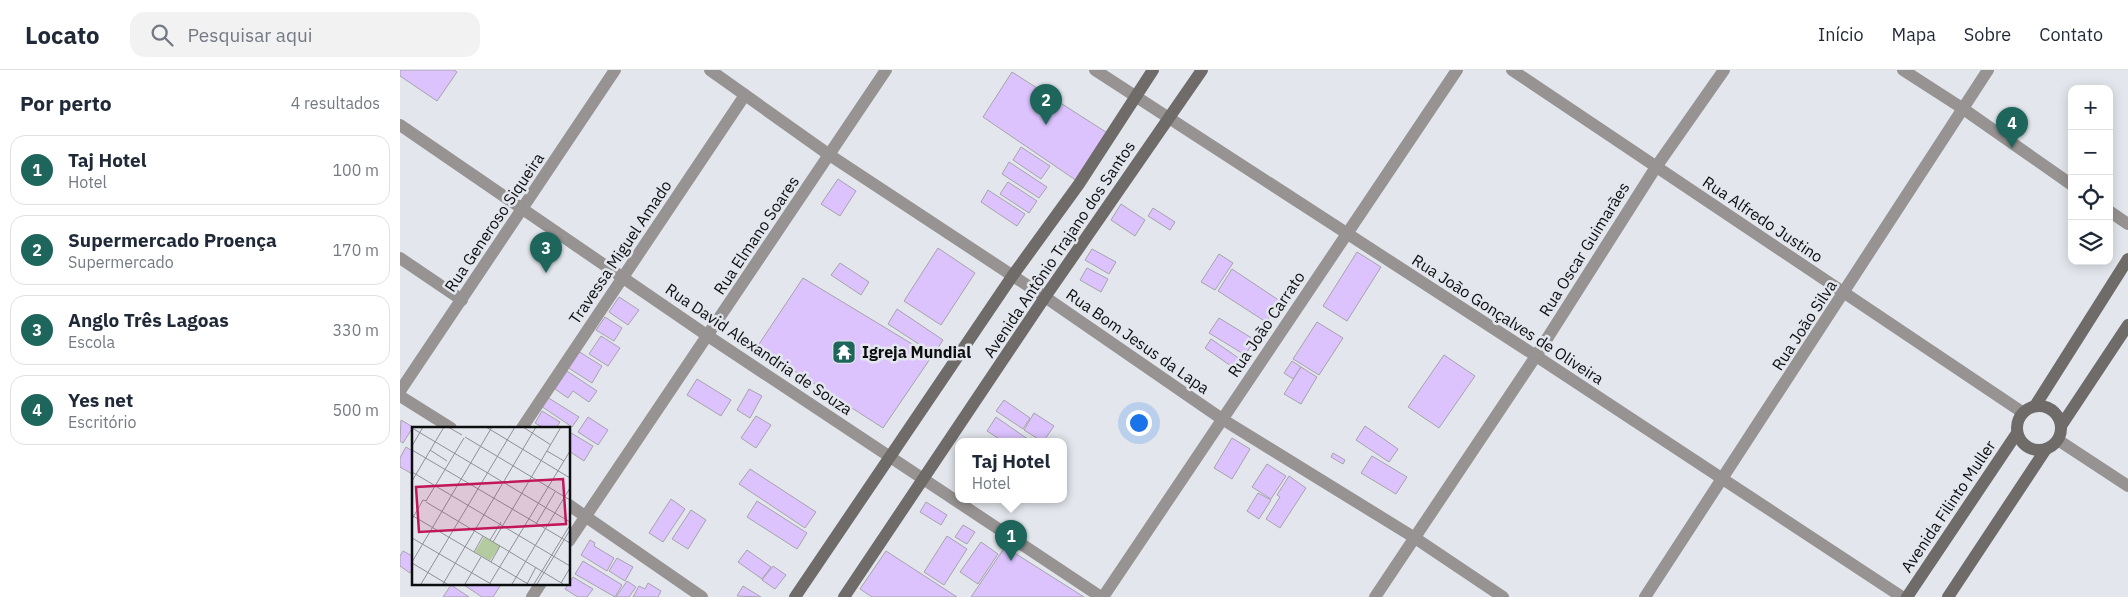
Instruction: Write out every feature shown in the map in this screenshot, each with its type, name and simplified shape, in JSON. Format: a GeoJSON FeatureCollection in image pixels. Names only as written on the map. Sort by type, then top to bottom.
{"type":"FeatureCollection","features":[{"type":"Feature","properties":{"kind":"main road","name":"Avenida Antônio Trajano dos Santos"},"geometry":{"type":"LineString","coordinates":[[795,597],[1014,275],[1079,184],[1153,70]]}},
{"type":"Feature","properties":{"kind":"main road","name":"Avenida Antônio Trajano dos Santos"},"geometry":{"type":"LineString","coordinates":[[844,597],[1046,296],[1202,70]]}},
{"type":"Feature","properties":{"kind":"main road"},"geometry":{"type":"LineString","coordinates":[[2035,406],[2128,259]]}},
{"type":"Feature","properties":{"kind":"main road"},"geometry":{"type":"LineString","coordinates":[[1948,597],[2046,449],[2058,440],[2061,426],[2128,325]]}},
{"type":"Feature","properties":{"kind":"main road"},"geometry":{"type":"LineString","coordinates":[[2046,449],[2032,449],[2020,440],[2016,426],[2022,412],[2035,406],[2043,406],[2055,413],[2061,426]]}},
{"type":"Feature","properties":{"kind":"main road","name":"Avenida Filinto Muller"},"geometry":{"type":"LineString","coordinates":[[1907,597],[2017,433]]}},
{"type":"Feature","properties":{"kind":"street","name":"Rua Generoso Siqueira"},"geometry":{"type":"LineString","coordinates":[[400,391],[615,70]]}},
{"type":"Feature","properties":{"kind":"street","name":"Rua Bom Jesus da Lapa"},"geometry":{"type":"LineString","coordinates":[[710,70],[828,154],[1046,296],[1222,418],[1415,538],[1503,597]]}},
{"type":"Feature","properties":{"kind":"street","name":"Rua Elmano Soares"},"geometry":{"type":"LineString","coordinates":[[570,540],[886,70]]}},
{"type":"Feature","properties":{"kind":"street","name":"Rua João Gonçalves de Oliveira"},"geometry":{"type":"LineString","coordinates":[[1095,70],[1536,356],[1902,597]]}},
{"type":"Feature","properties":{"kind":"street","name":"Rua João Carrato"},"geometry":{"type":"LineString","coordinates":[[1102,597],[1457,70]]}},
{"type":"Feature","properties":{"kind":"street","name":"Rua Alfredo Justino"},"geometry":{"type":"LineString","coordinates":[[1512,70],[2022,412]]}},
{"type":"Feature","properties":{"kind":"street","name":"Rua Oscar Guimarães"},"geometry":{"type":"LineString","coordinates":[[1375,597],[1536,356],[1656,167],[1724,70]]}},
{"type":"Feature","properties":{"kind":"street"},"geometry":{"type":"LineString","coordinates":[[1903,70],[1962,108],[2068,182]]}},
{"type":"Feature","properties":{"kind":"street","name":"Rua João Silva"},"geometry":{"type":"LineString","coordinates":[[1644,597],[1988,70]]}},
{"type":"Feature","properties":{"kind":"street","name":"Travessa Miguel Amado"},"geometry":{"type":"LineString","coordinates":[[523,427],[745,95]]}},
{"type":"Feature","properties":{"kind":"street","name":"Rua David Alexandria de Souza"},"geometry":{"type":"LineString","coordinates":[[400,126],[708,336],[955,499]]}},
{"type":"Feature","properties":{"kind":"street"},"geometry":{"type":"LineString","coordinates":[[2113,214],[2128,224]]}},
{"type":"Feature","properties":{"kind":"street"},"geometry":{"type":"LineString","coordinates":[[400,258],[462,300]]}},
{"type":"Feature","properties":{"kind":"street"},"geometry":{"type":"LineString","coordinates":[[400,396],[449,427]]}},
{"type":"Feature","properties":{"kind":"street"},"geometry":{"type":"LineString","coordinates":[[2058,440],[2128,486]]}},
{"type":"Feature","properties":{"kind":"street","name":"Rua David Alexandria de Souza"},"geometry":{"type":"LineString","coordinates":[[961,503],[1102,597]]}},
{"type":"Feature","properties":{"kind":"street"},"geometry":{"type":"LineString","coordinates":[[570,506],[702,597]]}},
{"type":"Feature","properties":{"kind":"street"},"geometry":{"type":"LineString","coordinates":[[532,597],[540,584]]}},
{"type":"Feature","properties":{"kind":"building"},"geometry":{"type":"Polygon","coordinates":[[[400,70],[454,70],[457,72],[437,101],[400,76],[400,70]]]}},
{"type":"Feature","properties":{"kind":"building"},"geometry":{"type":"Polygon","coordinates":[[[1012,72],[1109,134],[1077,181],[983,117],[1012,72]]]}},
{"type":"Feature","properties":{"kind":"building"},"geometry":{"type":"Polygon","coordinates":[[[1021,147],[1050,166],[1041,179],[1013,160],[1021,147]]]}},
{"type":"Feature","properties":{"kind":"building"},"geometry":{"type":"Polygon","coordinates":[[[1009,162],[1047,187],[1039,198],[1002,174],[1009,162]]]}},
{"type":"Feature","properties":{"kind":"building"},"geometry":{"type":"Polygon","coordinates":[[[838,179],[856,191],[840,216],[821,204],[838,179]]]}},
{"type":"Feature","properties":{"kind":"building"},"geometry":{"type":"Polygon","coordinates":[[[1008,182],[1037,201],[1029,213],[1000,194],[1008,182]]]}},
{"type":"Feature","properties":{"kind":"building"},"geometry":{"type":"Polygon","coordinates":[[[988,190],[1025,214],[1017,226],[981,202],[988,190]]]}},
{"type":"Feature","properties":{"kind":"building"},"geometry":{"type":"Polygon","coordinates":[[[1121,204],[1145,220],[1135,236],[1111,220],[1121,204]]]}},
{"type":"Feature","properties":{"kind":"building"},"geometry":{"type":"Polygon","coordinates":[[[1153,208],[1175,222],[1170,230],[1148,216],[1153,208]]]}},
{"type":"Feature","properties":{"kind":"building"},"geometry":{"type":"Polygon","coordinates":[[[938,248],[975,273],[941,325],[904,301],[938,248]]]}},
{"type":"Feature","properties":{"kind":"building"},"geometry":{"type":"Polygon","coordinates":[[[1092,249],[1116,262],[1109,274],[1085,260],[1092,249]]]}},
{"type":"Feature","properties":{"kind":"building"},"geometry":{"type":"Polygon","coordinates":[[[1357,252],[1381,267],[1347,321],[1323,306],[1357,252]]]}},
{"type":"Feature","properties":{"kind":"building"},"geometry":{"type":"Polygon","coordinates":[[[1219,254],[1233,263],[1215,290],[1201,282],[1219,254]]]}},
{"type":"Feature","properties":{"kind":"building"},"geometry":{"type":"Polygon","coordinates":[[[840,263],[869,282],[861,295],[831,275],[840,263]]]}},
{"type":"Feature","properties":{"kind":"building"},"geometry":{"type":"Polygon","coordinates":[[[1087,268],[1108,279],[1101,292],[1080,280],[1087,268]]]}},
{"type":"Feature","properties":{"kind":"building"},"geometry":{"type":"Polygon","coordinates":[[[1232,269],[1280,301],[1266,322],[1218,291],[1232,269]]]}},
{"type":"Feature","properties":{"kind":"building","name":"Igreja Mundial"},"geometry":{"type":"Polygon","coordinates":[[[803,278],[932,356],[883,428],[757,347],[803,278]]]}},
{"type":"Feature","properties":{"kind":"building"},"geometry":{"type":"Polygon","coordinates":[[[619,297],[639,310],[628,325],[609,312],[619,297]]]}},
{"type":"Feature","properties":{"kind":"building"},"geometry":{"type":"Polygon","coordinates":[[[897,309],[943,340],[934,354],[888,324],[897,309]]]}},
{"type":"Feature","properties":{"kind":"building"},"geometry":{"type":"Polygon","coordinates":[[[605,317],[622,328],[614,341],[596,330],[605,317]]]}},
{"type":"Feature","properties":{"kind":"building"},"geometry":{"type":"Polygon","coordinates":[[[1219,318],[1255,340],[1245,355],[1209,333],[1219,318]]]}},
{"type":"Feature","properties":{"kind":"building"},"geometry":{"type":"Polygon","coordinates":[[[1317,322],[1343,338],[1319,375],[1293,359],[1317,322]]]}},
{"type":"Feature","properties":{"kind":"building"},"geometry":{"type":"Polygon","coordinates":[[[601,336],[620,348],[608,366],[589,354],[601,336]]]}},
{"type":"Feature","properties":{"kind":"building"},"geometry":{"type":"Polygon","coordinates":[[[1211,339],[1240,359],[1234,368],[1205,348],[1211,339]]]}},
{"type":"Feature","properties":{"kind":"building"},"geometry":{"type":"Polygon","coordinates":[[[578,351],[602,366],[592,383],[567,367],[578,351]]]}},
{"type":"Feature","properties":{"kind":"building"},"geometry":{"type":"Polygon","coordinates":[[[1444,355],[1475,376],[1439,428],[1408,407],[1444,355]]]}},
{"type":"Feature","properties":{"kind":"building"},"geometry":{"type":"Polygon","coordinates":[[[1292,361],[1301,367],[1293,379],[1284,373],[1292,361]]]}},
{"type":"Feature","properties":{"kind":"building"},"geometry":{"type":"Polygon","coordinates":[[[1301,367],[1317,377],[1301,404],[1284,394],[1301,367]]]}},
{"type":"Feature","properties":{"kind":"building"},"geometry":{"type":"Polygon","coordinates":[[[567,371],[597,391],[589,402],[573,391],[568,398],[555,389],[567,371]]]}},
{"type":"Feature","properties":{"kind":"building"},"geometry":{"type":"Polygon","coordinates":[[[697,379],[731,400],[721,416],[687,395],[697,379]]]}},
{"type":"Feature","properties":{"kind":"building"},"geometry":{"type":"Polygon","coordinates":[[[749,389],[762,396],[750,418],[737,410],[749,389]]]}},
{"type":"Feature","properties":{"kind":"building"},"geometry":{"type":"Polygon","coordinates":[[[547,397],[579,417],[572,427],[541,406],[547,397]]]}},
{"type":"Feature","properties":{"kind":"building"},"geometry":{"type":"Polygon","coordinates":[[[1004,400],[1030,418],[1023,429],[996,411],[1004,400]]]}},
{"type":"Feature","properties":{"kind":"building"},"geometry":{"type":"Polygon","coordinates":[[[542,411],[560,422],[557,427],[542,427],[535,423],[542,411]]]}},
{"type":"Feature","properties":{"kind":"building"},"geometry":{"type":"Polygon","coordinates":[[[1034,413],[1054,426],[1046,438],[1037,438],[1024,430],[1034,413]]]}},
{"type":"Feature","properties":{"kind":"building"},"geometry":{"type":"Polygon","coordinates":[[[756,416],[771,425],[756,448],[741,438],[756,416]]]}},
{"type":"Feature","properties":{"kind":"building"},"geometry":{"type":"Polygon","coordinates":[[[588,417],[608,430],[598,445],[578,432],[588,417]]]}},
{"type":"Feature","properties":{"kind":"building"},"geometry":{"type":"Polygon","coordinates":[[[996,417],[1026,438],[998,438],[987,431],[996,417]]]}},
{"type":"Feature","properties":{"kind":"building"},"geometry":{"type":"Polygon","coordinates":[[[401,420],[413,427],[403,443],[400,441],[401,420]]]}},
{"type":"Feature","properties":{"kind":"building"},"geometry":{"type":"Polygon","coordinates":[[[1365,426],[1398,449],[1389,462],[1356,440],[1365,426]]]}},
{"type":"Feature","properties":{"kind":"building"},"geometry":{"type":"Polygon","coordinates":[[[571,433],[593,446],[584,461],[570,452],[571,433]]]}},
{"type":"Feature","properties":{"kind":"building"},"geometry":{"type":"Polygon","coordinates":[[[1232,438],[1250,449],[1232,479],[1214,468],[1232,438]]]}},
{"type":"Feature","properties":{"kind":"building"},"geometry":{"type":"Polygon","coordinates":[[[406,447],[412,451],[412,474],[400,467],[400,458],[406,447]]]}},
{"type":"Feature","properties":{"kind":"building"},"geometry":{"type":"Polygon","coordinates":[[[1333,453],[1345,460],[1343,464],[1331,457],[1333,453]]]}},
{"type":"Feature","properties":{"kind":"building"},"geometry":{"type":"Polygon","coordinates":[[[1372,456],[1407,477],[1396,494],[1361,473],[1372,456]]]}},
{"type":"Feature","properties":{"kind":"building"},"geometry":{"type":"Polygon","coordinates":[[[1267,464],[1286,476],[1271,499],[1252,487],[1267,464]]]}},
{"type":"Feature","properties":{"kind":"building"},"geometry":{"type":"Polygon","coordinates":[[[750,469],[816,512],[805,528],[739,484],[750,469]]]}},
{"type":"Feature","properties":{"kind":"building"},"geometry":{"type":"Polygon","coordinates":[[[1289,476],[1306,488],[1280,528],[1266,519],[1280,497],[1277,495],[1289,476]]]}},
{"type":"Feature","properties":{"kind":"building"},"geometry":{"type":"Polygon","coordinates":[[[1258,493],[1271,500],[1259,519],[1247,511],[1258,493]]]}},
{"type":"Feature","properties":{"kind":"building"},"geometry":{"type":"Polygon","coordinates":[[[671,499],[685,509],[663,542],[649,533],[671,499]]]}},
{"type":"Feature","properties":{"kind":"building"},"geometry":{"type":"Polygon","coordinates":[[[757,501],[807,533],[797,549],[747,517],[757,501]]]}},
{"type":"Feature","properties":{"kind":"building"},"geometry":{"type":"Polygon","coordinates":[[[926,502],[947,515],[941,525],[920,512],[926,502]]]}},
{"type":"Feature","properties":{"kind":"building"},"geometry":{"type":"Polygon","coordinates":[[[691,510],[706,520],[688,549],[672,539],[691,510]]]}},
{"type":"Feature","properties":{"kind":"building"},"geometry":{"type":"Polygon","coordinates":[[[963,525],[975,532],[967,544],[955,537],[963,525]]]}},
{"type":"Feature","properties":{"kind":"building"},"geometry":{"type":"Polygon","coordinates":[[[947,536],[967,549],[944,585],[924,572],[947,536]]]}},
{"type":"Feature","properties":{"kind":"building"},"geometry":{"type":"Polygon","coordinates":[[[590,540],[595,543],[594,546],[614,558],[607,571],[581,555],[590,540]]]}},
{"type":"Feature","properties":{"kind":"building"},"geometry":{"type":"Polygon","coordinates":[[[981,542],[998,554],[978,584],[960,572],[981,542]]]}},
{"type":"Feature","properties":{"kind":"building"},"geometry":{"type":"Polygon","coordinates":[[[1005,547],[1084,597],[971,597],[1005,547]]]}},
{"type":"Feature","properties":{"kind":"building"},"geometry":{"type":"Polygon","coordinates":[[[747,550],[771,567],[762,579],[738,562],[747,550]]]}},
{"type":"Feature","properties":{"kind":"building"},"geometry":{"type":"Polygon","coordinates":[[[403,551],[412,556],[412,570],[410,573],[400,566],[400,556],[403,551]]]}},
{"type":"Feature","properties":{"kind":"building"},"geometry":{"type":"Polygon","coordinates":[[[886,551],[957,597],[872,597],[860,589],[886,551]]]}},
{"type":"Feature","properties":{"kind":"building"},"geometry":{"type":"Polygon","coordinates":[[[617,558],[633,567],[625,581],[609,571],[617,558]]]}},
{"type":"Feature","properties":{"kind":"building"},"geometry":{"type":"Polygon","coordinates":[[[583,561],[622,585],[615,597],[575,574],[583,561]]]}},
{"type":"Feature","properties":{"kind":"building"},"geometry":{"type":"Polygon","coordinates":[[[773,566],[786,575],[775,589],[762,580],[773,566]]]}},
{"type":"Feature","properties":{"kind":"building"},"geometry":{"type":"Polygon","coordinates":[[[573,577],[593,589],[587,597],[578,597],[565,589],[573,577]]]}},
{"type":"Feature","properties":{"kind":"building"},"geometry":{"type":"Polygon","coordinates":[[[627,581],[636,587],[629,597],[616,597],[627,581]]]}},
{"type":"Feature","properties":{"kind":"building"},"geometry":{"type":"Polygon","coordinates":[[[648,583],[661,591],[658,597],[633,597],[639,586],[645,589],[648,583]]]}},
{"type":"Feature","properties":{"kind":"building"},"geometry":{"type":"Polygon","coordinates":[[[462,584],[501,584],[493,597],[482,597],[462,584]]]}},
{"type":"Feature","properties":{"kind":"building"},"geometry":{"type":"Polygon","coordinates":[[[451,585],[469,597],[443,597],[451,585]]]}},
{"type":"Feature","properties":{"kind":"building"},"geometry":{"type":"Polygon","coordinates":[[[743,586],[761,597],[737,596],[743,586]]]}},
{"type":"Feature","properties":{"kind":"place","name":"Supermercado Proença"},"geometry":{"type":"Point","coordinates":[1046,125]}},
{"type":"Feature","properties":{"kind":"place","name":"Yes net"},"geometry":{"type":"Point","coordinates":[2012,148]}},
{"type":"Feature","properties":{"kind":"place","name":"Anglo Três Lagoas"},"geometry":{"type":"Point","coordinates":[546,273]}},
{"type":"Feature","properties":{"kind":"place","name":"Igreja Mundial"},"geometry":{"type":"Point","coordinates":[844,352]}},
{"type":"Feature","properties":{"kind":"place","name":"Taj Hotel"},"geometry":{"type":"Point","coordinates":[1011,561]}}]}
